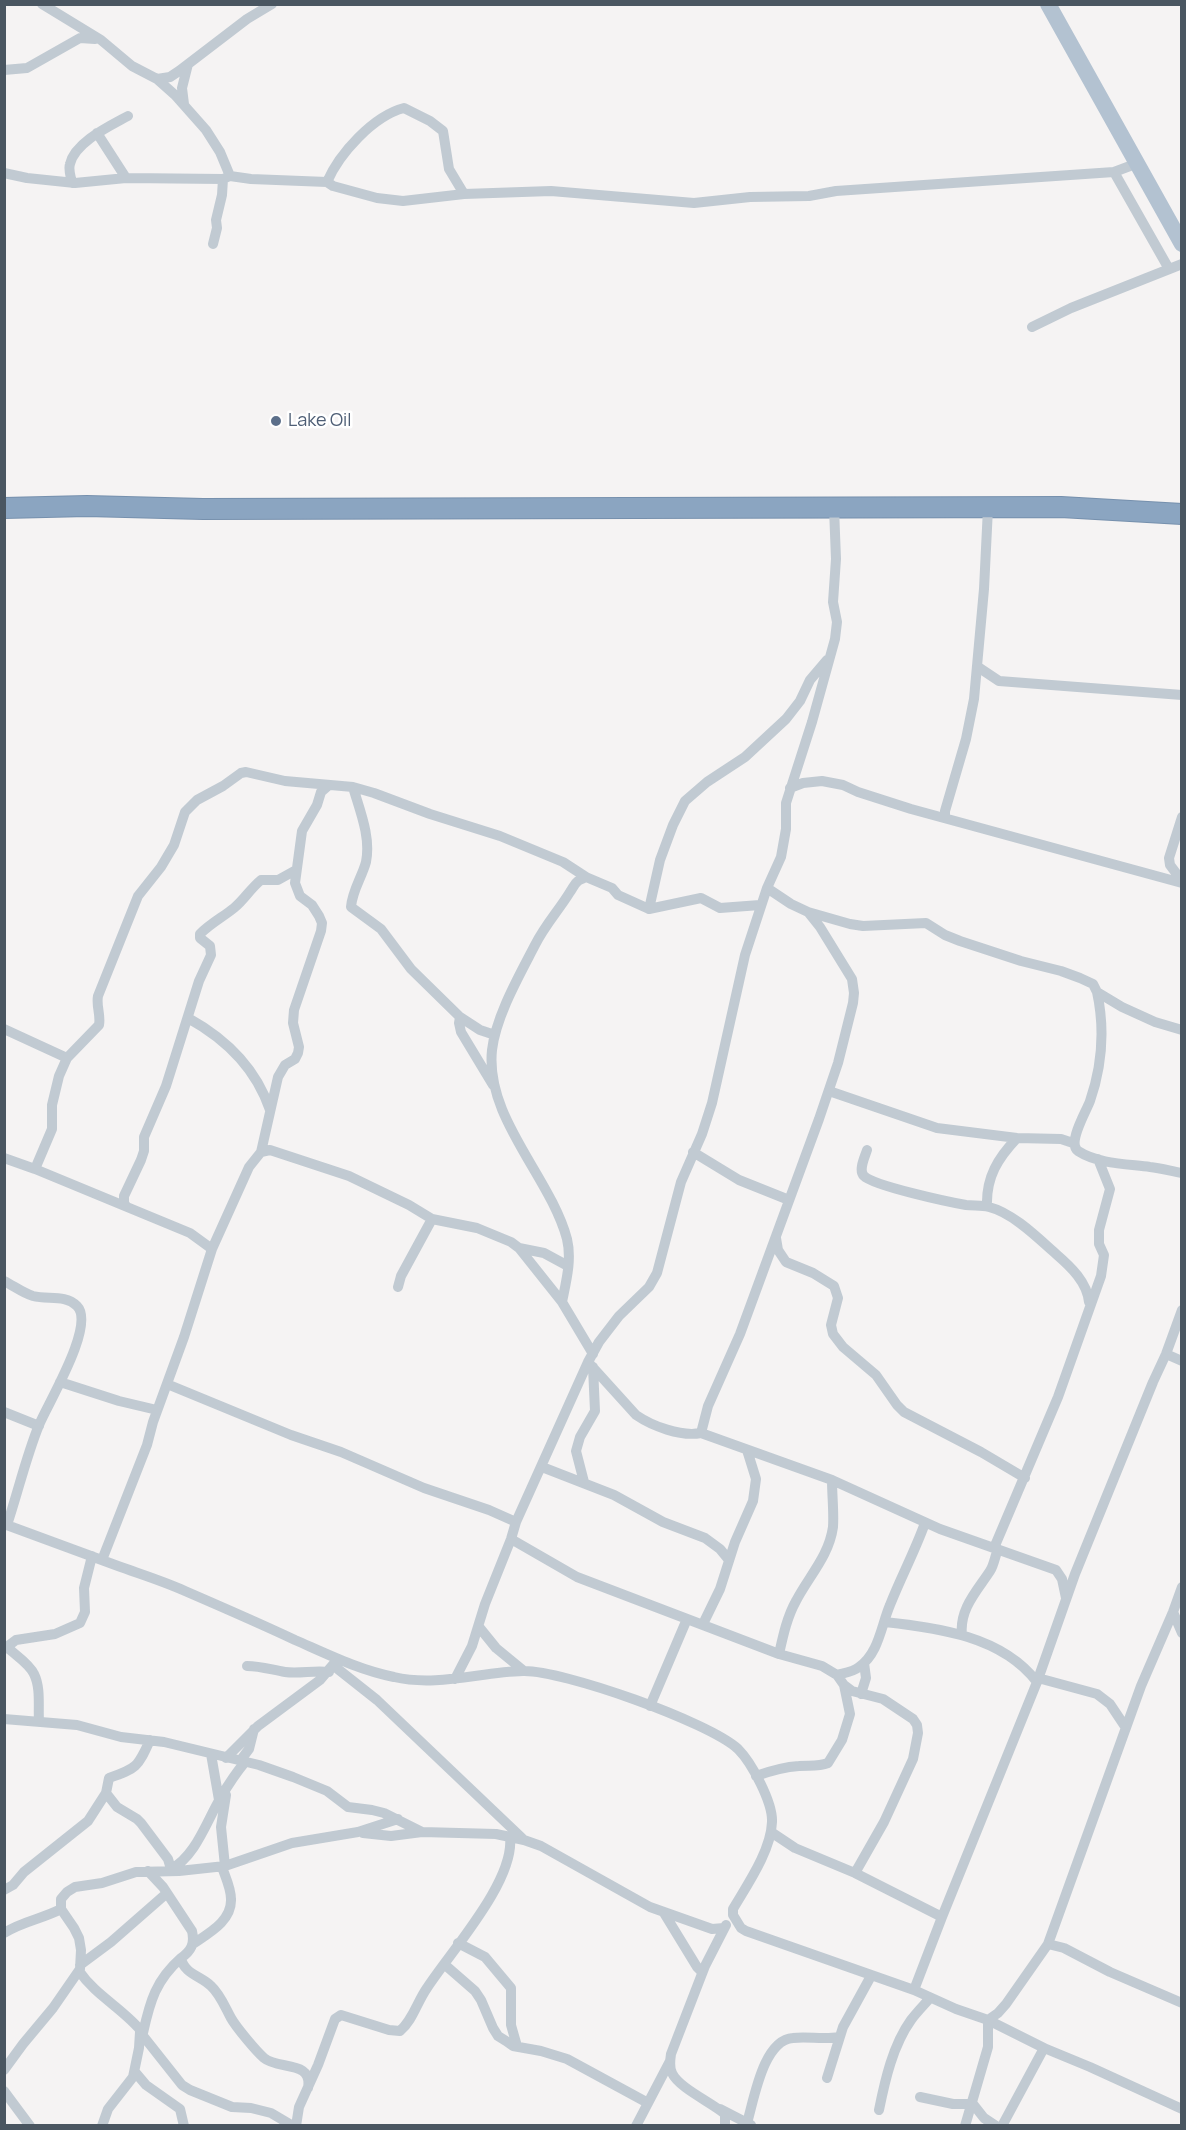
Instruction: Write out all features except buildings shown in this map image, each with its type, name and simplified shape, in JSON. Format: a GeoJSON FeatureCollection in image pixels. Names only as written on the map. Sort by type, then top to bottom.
{"type":"FeatureCollection","features":[{"type":"Feature","properties":{"kind":"highway"},"geometry":{"type":"LineString","coordinates":[[4,508],[87,506],[203,509],[1061,507],[1182,514]]}},
{"type":"Feature","properties":{"kind":"main road"},"geometry":{"type":"LineString","coordinates":[[1048,4],[1182,244]]}},
{"type":"Feature","properties":{"kind":"street"},"geometry":{"type":"LineString","coordinates":[[157,79],[170,77],[247,19],[272,4]]}},
{"type":"Feature","properties":{"kind":"street"},"geometry":{"type":"LineString","coordinates":[[47,6],[101,40],[132,66],[157,79],[184,104],[206,130],[220,152],[226,177],[213,244]]}},
{"type":"Feature","properties":{"kind":"street"},"geometry":{"type":"LineString","coordinates":[[4,70],[27,68],[80,38],[101,40]]}},
{"type":"Feature","properties":{"kind":"street"},"geometry":{"type":"LineString","coordinates":[[184,104],[182,88],[188,64]]}},
{"type":"Feature","properties":{"kind":"street"},"geometry":{"type":"LineString","coordinates":[[327,182],[355,140],[404,108],[430,121],[443,131],[449,169],[464,194]]}},
{"type":"Feature","properties":{"kind":"street"},"geometry":{"type":"LineString","coordinates":[[72,183],[69,171],[73,156],[97,133],[128,116]]}},
{"type":"Feature","properties":{"kind":"street"},"geometry":{"type":"LineString","coordinates":[[97,133],[126,178]]}},
{"type":"Feature","properties":{"kind":"street"},"geometry":{"type":"LineString","coordinates":[[4,173],[72,183],[126,178],[226,177],[327,182],[333,186],[393,201],[464,194],[551,190],[694,203],[750,197],[808,196],[836,191],[1113,172],[1138,163]]}},
{"type":"Feature","properties":{"kind":"street"},"geometry":{"type":"LineString","coordinates":[[1113,172],[1168,269]]}},
{"type":"Feature","properties":{"kind":"street"},"geometry":{"type":"LineString","coordinates":[[1032,327],[1071,308],[1182,264]]}},
{"type":"Feature","properties":{"kind":"street"},"geometry":{"type":"LineString","coordinates":[[455,1678],[472,1646],[485,1604],[512,1539],[516,1522],[599,1342],[619,1316],[649,1287],[657,1273],[678,1191],[702,1134],[712,1102],[745,955],[760,905],[781,857],[785,841],[785,818],[790,788],[812,722],[829,659],[837,622],[833,602],[836,559],[834,508]]}},
{"type":"Feature","properties":{"kind":"street"},"geometry":{"type":"LineString","coordinates":[[945,818],[970,719],[978,667],[988,508]]}},
{"type":"Feature","properties":{"kind":"street"},"geometry":{"type":"LineString","coordinates":[[649,909],[660,860],[685,801],[707,782],[745,757],[786,719],[800,701],[810,680],[829,659]]}},
{"type":"Feature","properties":{"kind":"street"},"geometry":{"type":"LineString","coordinates":[[978,667],[999,681],[1182,695]]}},
{"type":"Feature","properties":{"kind":"street"},"geometry":{"type":"LineString","coordinates":[[35,1169],[52,1129],[52,1105],[56,1087],[67,1058],[99,1025],[96,1004],[98,996],[138,896],[161,867],[174,845],[186,812],[198,800],[241,773],[246,772],[285,781],[353,787],[374,792],[430,814],[500,836],[563,862],[586,877],[612,888],[618,895],[649,909],[701,898],[720,908],[760,905]]}},
{"type":"Feature","properties":{"kind":"street"},"geometry":{"type":"LineString","coordinates":[[790,788],[814,781],[834,783],[878,799],[1182,882]]}},
{"type":"Feature","properties":{"kind":"street"},"geometry":{"type":"LineString","coordinates":[[39,1722],[35,1675],[27,1665],[6,1648],[16,1640],[55,1634],[80,1623],[86,1612],[84,1587],[147,1445],[212,1249],[249,1167],[261,1152],[281,1071],[285,1065],[295,1059],[298,1053],[299,1047],[293,1023],[294,1010],[321,931],[322,923],[319,916],[298,891],[295,883],[302,831],[317,805],[321,792],[329,785]]}},
{"type":"Feature","properties":{"kind":"street"},"geometry":{"type":"LineString","coordinates":[[353,787],[366,840],[365,863],[351,907],[381,929],[411,969],[460,1017],[480,1030],[495,1035]]}},
{"type":"Feature","properties":{"kind":"street"},"geometry":{"type":"LineString","coordinates":[[1182,817],[1169,858],[1170,865],[1182,882]]}},
{"type":"Feature","properties":{"kind":"street"},"geometry":{"type":"LineString","coordinates":[[126,1206],[124,1196],[141,1160],[144,1151],[144,1137],[160,1103],[199,981],[211,955],[210,946],[200,938],[200,934],[216,919],[236,907],[244,895],[261,880],[278,880],[296,870]]}},
{"type":"Feature","properties":{"kind":"street"},"geometry":{"type":"LineString","coordinates":[[495,1089],[492,1057],[495,1035],[512,990],[541,933],[574,884],[586,877]]}},
{"type":"Feature","properties":{"kind":"street"},"geometry":{"type":"LineString","coordinates":[[767,888],[790,904],[808,912],[863,926],[926,923],[960,941],[1061,971],[1093,984],[1097,992],[1101,1023],[1100,1069],[1073,1143]]}},
{"type":"Feature","properties":{"kind":"street"},"geometry":{"type":"LineString","coordinates":[[701,1434],[708,1407],[740,1334],[829,1091],[855,993],[848,972],[808,912]]}},
{"type":"Feature","properties":{"kind":"street"},"geometry":{"type":"LineString","coordinates":[[1097,992],[1122,1007],[1155,1022],[1182,1030]]}},
{"type":"Feature","properties":{"kind":"street"},"geometry":{"type":"LineString","coordinates":[[460,1017],[461,1032],[485,1076],[495,1089],[506,1116],[555,1208],[567,1239],[568,1266],[562,1302]]}},
{"type":"Feature","properties":{"kind":"street"},"geometry":{"type":"LineString","coordinates":[[188,1018],[219,1037],[246,1065],[264,1093],[270,1110]]}},
{"type":"Feature","properties":{"kind":"street"},"geometry":{"type":"LineString","coordinates":[[4,1029],[67,1058]]}},
{"type":"Feature","properties":{"kind":"street"},"geometry":{"type":"LineString","coordinates":[[829,1091],[937,1128],[1017,1138],[1061,1139],[1073,1143],[1078,1151],[1098,1159],[1182,1173]]}},
{"type":"Feature","properties":{"kind":"street"},"geometry":{"type":"LineString","coordinates":[[987,1206],[992,1171],[1001,1156],[1017,1138]]}},
{"type":"Feature","properties":{"kind":"street"},"geometry":{"type":"LineString","coordinates":[[261,1152],[270,1150],[349,1176],[410,1205],[432,1219],[477,1228],[511,1242],[519,1248],[562,1302],[591,1361],[636,1415],[644,1420],[673,1431],[701,1434],[768,1456],[832,1480],[925,1523],[1056,1570],[1062,1579],[1066,1598]]}},
{"type":"Feature","properties":{"kind":"street"},"geometry":{"type":"LineString","coordinates":[[867,1150],[862,1172],[864,1176],[878,1183],[957,1203],[987,1206],[1022,1225],[1069,1266],[1086,1289],[1089,1307]]}},
{"type":"Feature","properties":{"kind":"street"},"geometry":{"type":"LineString","coordinates":[[693,1152],[739,1180],[789,1200]]}},
{"type":"Feature","properties":{"kind":"street"},"geometry":{"type":"LineString","coordinates":[[4,1158],[190,1233],[212,1249]]}},
{"type":"Feature","properties":{"kind":"street"},"geometry":{"type":"LineString","coordinates":[[962,1635],[968,1603],[990,1570],[996,1548],[1058,1397],[1103,1266],[1104,1255],[1099,1244],[1099,1230],[1110,1189],[1098,1159]]}},
{"type":"Feature","properties":{"kind":"street"},"geometry":{"type":"LineString","coordinates":[[398,1287],[401,1276],[432,1219]]}},
{"type":"Feature","properties":{"kind":"street"},"geometry":{"type":"LineString","coordinates":[[776,1238],[778,1250],[786,1262],[813,1273],[834,1286],[838,1298],[831,1325],[833,1334],[843,1347],[876,1375],[904,1412],[1025,1478]]}},
{"type":"Feature","properties":{"kind":"street"},"geometry":{"type":"LineString","coordinates":[[519,1248],[544,1253],[568,1266]]}},
{"type":"Feature","properties":{"kind":"street"},"geometry":{"type":"LineString","coordinates":[[4,1281],[30,1295],[68,1300],[79,1308],[81,1317],[74,1352],[39,1426],[6,1525],[182,1589],[333,1666],[377,1700],[524,1840]]}},
{"type":"Feature","properties":{"kind":"street"},"geometry":{"type":"LineString","coordinates":[[914,1990],[1038,1680],[1066,1598],[1182,1310]]}},
{"type":"Feature","properties":{"kind":"street"},"geometry":{"type":"LineString","coordinates":[[1166,1354],[1182,1361]]}},
{"type":"Feature","properties":{"kind":"street"},"geometry":{"type":"LineString","coordinates":[[584,1482],[576,1451],[580,1437],[595,1411],[591,1361]]}},
{"type":"Feature","properties":{"kind":"street"},"geometry":{"type":"LineString","coordinates":[[60,1382],[119,1401],[157,1410]]}},
{"type":"Feature","properties":{"kind":"street"},"geometry":{"type":"LineString","coordinates":[[167,1384],[291,1435],[341,1452],[424,1488],[489,1510],[516,1522]]}},
{"type":"Feature","properties":{"kind":"street"},"geometry":{"type":"LineString","coordinates":[[4,1412],[39,1426]]}},
{"type":"Feature","properties":{"kind":"street"},"geometry":{"type":"LineString","coordinates":[[704,1624],[720,1589],[756,1488],[755,1473],[747,1450]]}},
{"type":"Feature","properties":{"kind":"street"},"geometry":{"type":"LineString","coordinates":[[542,1467],[614,1495],[657,1519],[705,1538],[720,1549],[729,1560]]}},
{"type":"Feature","properties":{"kind":"street"},"geometry":{"type":"LineString","coordinates":[[779,1654],[796,1600],[821,1563],[828,1543],[833,1526],[832,1480]]}},
{"type":"Feature","properties":{"kind":"street"},"geometry":{"type":"LineString","coordinates":[[837,1675],[853,1671],[864,1663],[875,1647],[888,1608],[916,1549],[925,1523]]}},
{"type":"Feature","properties":{"kind":"street"},"geometry":{"type":"LineString","coordinates":[[512,1539],[578,1576],[779,1654],[822,1666],[837,1675],[844,1685],[850,1704],[849,1721],[842,1740],[828,1763],[778,1768],[756,1776]]}},
{"type":"Feature","properties":{"kind":"street"},"geometry":{"type":"LineString","coordinates":[[988,2020],[1006,2004],[1048,1944],[1154,1653],[1182,1587]]}},
{"type":"Feature","properties":{"kind":"street"},"geometry":{"type":"LineString","coordinates":[[1173,1612],[1182,1633]]}},
{"type":"Feature","properties":{"kind":"street"},"geometry":{"type":"LineString","coordinates":[[650,1706],[687,1619]]}},
{"type":"Feature","properties":{"kind":"street"},"geometry":{"type":"LineString","coordinates":[[885,1622],[926,1627],[962,1635],[991,1647],[1018,1661],[1038,1680],[1097,1694],[1110,1704],[1126,1728]]}},
{"type":"Feature","properties":{"kind":"street"},"geometry":{"type":"LineString","coordinates":[[479,1627],[496,1648],[524,1671]]}},
{"type":"Feature","properties":{"kind":"street"},"geometry":{"type":"LineString","coordinates":[[861,1694],[866,1678],[864,1663]]}},
{"type":"Feature","properties":{"kind":"street"},"geometry":{"type":"LineString","coordinates":[[247,1666],[285,1672],[316,1670],[333,1666],[423,1681],[524,1671],[556,1675],[650,1706],[723,1738],[746,1758],[771,1811],[771,1832],[756,1870],[733,1909],[733,1915],[741,1928],[914,1990],[956,2010],[988,2020],[1044,2048],[1182,2109]]}},
{"type":"Feature","properties":{"kind":"street"},"geometry":{"type":"LineString","coordinates":[[226,1758],[254,1729],[333,1666]]}},
{"type":"Feature","properties":{"kind":"street"},"geometry":{"type":"LineString","coordinates":[[844,1685],[852,1691],[875,1696],[905,1713],[917,1725],[918,1733],[913,1759],[903,1782],[884,1822],[855,1873]]}},
{"type":"Feature","properties":{"kind":"street"},"geometry":{"type":"LineString","coordinates":[[4,1719],[77,1725],[121,1737],[150,1740],[242,1762],[319,1787],[348,1808],[372,1810],[398,1819],[422,1832]]}},
{"type":"Feature","properties":{"kind":"street"},"geometry":{"type":"LineString","coordinates":[[171,1870],[181,1864],[246,1756],[254,1729]]}},
{"type":"Feature","properties":{"kind":"street"},"geometry":{"type":"LineString","coordinates":[[4,1890],[83,1826],[106,1793],[109,1778],[130,1771],[139,1762],[150,1740]]}},
{"type":"Feature","properties":{"kind":"street"},"geometry":{"type":"LineString","coordinates":[[211,1754],[219,1800]]}},
{"type":"Feature","properties":{"kind":"street"},"geometry":{"type":"LineString","coordinates":[[102,2126],[108,2109],[115,2098],[131,2082],[135,2072],[142,2032],[157,1986],[171,1967],[189,1952],[193,1944],[221,1924],[230,1907],[232,1900],[224,1866],[221,1827],[228,1785]]}},
{"type":"Feature","properties":{"kind":"street"},"geometry":{"type":"LineString","coordinates":[[106,1793],[117,1807],[141,1823],[168,1859],[171,1870]]}},
{"type":"Feature","properties":{"kind":"street"},"geometry":{"type":"LineString","coordinates":[[398,1819],[358,1832],[292,1844],[224,1866],[136,1872],[102,1883],[75,1887],[61,1899],[61,1909],[75,1928],[79,1938],[80,1968],[93,1989],[121,2009],[142,2032],[182,2085],[232,2107],[271,2112],[295,2126],[299,2107],[308,2091],[338,2016],[346,2016],[388,2030],[400,2031],[408,2024],[423,1994],[487,1902],[508,1863],[510,1837]]}},
{"type":"Feature","properties":{"kind":"street"},"geometry":{"type":"LineString","coordinates":[[358,1832],[391,1836],[422,1832],[478,1832],[524,1840],[541,1846],[650,1907],[712,1929],[724,1928]]}},
{"type":"Feature","properties":{"kind":"street"},"geometry":{"type":"LineString","coordinates":[[771,1832],[813,1857],[855,1873],[942,1917]]}},
{"type":"Feature","properties":{"kind":"street"},"geometry":{"type":"LineString","coordinates":[[148,1871],[167,1893],[192,1931],[193,1944]]}},
{"type":"Feature","properties":{"kind":"street"},"geometry":{"type":"LineString","coordinates":[[4,2070],[53,2008],[80,1968],[167,1893]]}},
{"type":"Feature","properties":{"kind":"street"},"geometry":{"type":"LineString","coordinates":[[4,1934],[27,1921],[61,1909]]}},
{"type":"Feature","properties":{"kind":"street"},"geometry":{"type":"LineString","coordinates":[[664,1913],[702,1972]]}},
{"type":"Feature","properties":{"kind":"street"},"geometry":{"type":"LineString","coordinates":[[636,2126],[670,2061],[702,1972],[733,1915]]}},
{"type":"Feature","properties":{"kind":"street"},"geometry":{"type":"LineString","coordinates":[[458,1943],[485,1957],[511,1988],[511,2025],[517,2046]]}},
{"type":"Feature","properties":{"kind":"street"},"geometry":{"type":"LineString","coordinates":[[1048,1944],[1064,1948],[1118,1976],[1182,2003]]}},
{"type":"Feature","properties":{"kind":"street"},"geometry":{"type":"LineString","coordinates":[[181,1958],[187,1970],[210,1985],[239,2030],[264,2058],[302,2069],[309,2081],[308,2091]]}},
{"type":"Feature","properties":{"kind":"street"},"geometry":{"type":"LineString","coordinates":[[444,1964],[475,1991],[498,2036],[517,2046],[548,2052],[567,2060],[648,2103]]}},
{"type":"Feature","properties":{"kind":"street"},"geometry":{"type":"LineString","coordinates":[[827,2078],[839,2037],[870,1976]]}},
{"type":"Feature","properties":{"kind":"street"},"geometry":{"type":"LineString","coordinates":[[879,2110],[884,2084],[900,2039],[911,2020],[930,1998]]}},
{"type":"Feature","properties":{"kind":"street"},"geometry":{"type":"LineString","coordinates":[[965,2126],[988,2047],[988,2020]]}},
{"type":"Feature","properties":{"kind":"street"},"geometry":{"type":"LineString","coordinates":[[670,2061],[671,2072],[677,2081],[749,2124],[760,2075],[775,2046],[792,2038],[839,2037]]}},
{"type":"Feature","properties":{"kind":"street"},"geometry":{"type":"LineString","coordinates":[[1002,2126],[1044,2048]]}},
{"type":"Feature","properties":{"kind":"street"},"geometry":{"type":"LineString","coordinates":[[135,2072],[146,2085],[180,2109],[184,2126]]}},
{"type":"Feature","properties":{"kind":"street"},"geometry":{"type":"LineString","coordinates":[[4,2091],[8,2104],[30,2126]]}},
{"type":"Feature","properties":{"kind":"street"},"geometry":{"type":"LineString","coordinates":[[920,2097],[953,2104],[973,2104]]}},
{"type":"Feature","properties":{"kind":"street"},"geometry":{"type":"LineString","coordinates":[[973,2104],[984,2118],[996,2126]]}},
{"type":"Feature","properties":{"kind":"street"},"geometry":{"type":"LineString","coordinates":[[715,2105],[725,2114],[725,2126]]}},
{"type":"Feature","properties":{"kind":"place","name":"Lake Oil"},"geometry":{"type":"Point","coordinates":[276,421]}}]}
